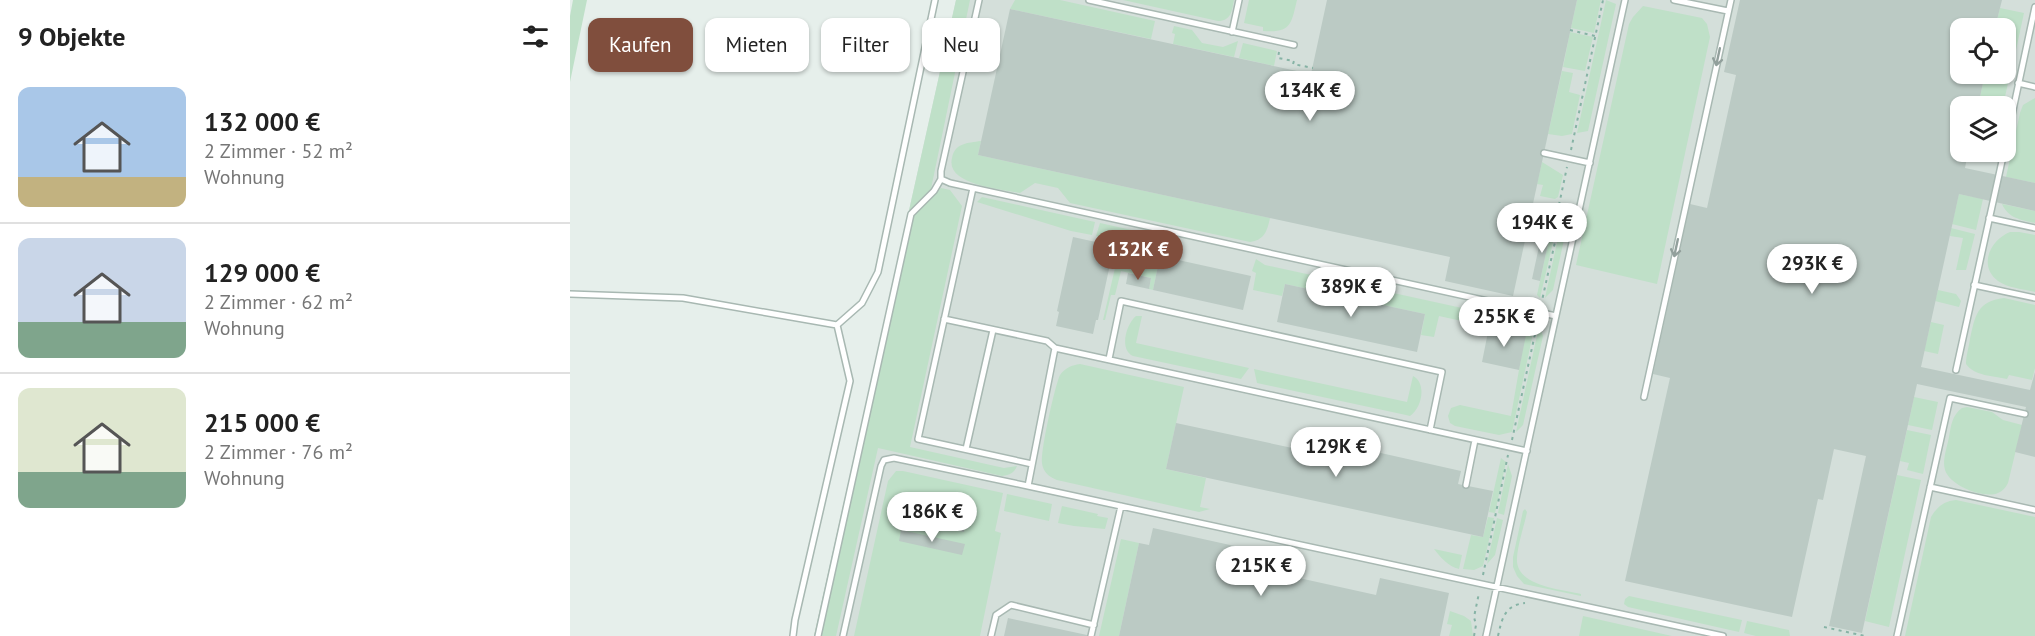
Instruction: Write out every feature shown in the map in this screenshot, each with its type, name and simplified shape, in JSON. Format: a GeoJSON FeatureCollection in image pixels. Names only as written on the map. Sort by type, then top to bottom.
{"type":"FeatureCollection","features":[{"type":"Feature","properties":{"kind":"lane"},"geometry":{"type":"LineString","coordinates":[[837,325],[862,303],[878,272],[935,0]]}},
{"type":"Feature","properties":{"kind":"lane"},"geometry":{"type":"LineString","coordinates":[[818,636],[911,214],[934,191],[941,178],[979,0]]}},
{"type":"Feature","properties":{"kind":"lane"},"geometry":{"type":"LineString","coordinates":[[1089,0],[1294,45]]}},
{"type":"Feature","properties":{"kind":"lane"},"geometry":{"type":"LineString","coordinates":[[1232,32],[1239,0]]}},
{"type":"Feature","properties":{"kind":"lane"},"geometry":{"type":"LineString","coordinates":[[1486,636],[1625,0]]}},
{"type":"Feature","properties":{"kind":"lane"},"geometry":{"type":"LineString","coordinates":[[1674,0],[1728,11]]}},
{"type":"Feature","properties":{"kind":"lane"},"geometry":{"type":"LineString","coordinates":[[1644,397],[1731,0]]}},
{"type":"Feature","properties":{"kind":"lane"},"geometry":{"type":"LineString","coordinates":[[2015,96],[2035,7]]}},
{"type":"Feature","properties":{"kind":"lane"},"geometry":{"type":"LineString","coordinates":[[2018,83],[2035,87]]}},
{"type":"Feature","properties":{"kind":"lane"},"geometry":{"type":"LineString","coordinates":[[1544,153],[1590,163]]}},
{"type":"Feature","properties":{"kind":"lane"},"geometry":{"type":"LineString","coordinates":[[1956,370],[2002,162]]}},
{"type":"Feature","properties":{"kind":"lane"},"geometry":{"type":"LineString","coordinates":[[941,178],[950,183],[1556,316]]}},
{"type":"Feature","properties":{"kind":"lane"},"geometry":{"type":"LineString","coordinates":[[973,188],[918,439],[1032,464]]}},
{"type":"Feature","properties":{"kind":"lane"},"geometry":{"type":"LineString","coordinates":[[1532,209],[1577,219]]}},
{"type":"Feature","properties":{"kind":"lane"},"geometry":{"type":"LineString","coordinates":[[1989,218],[2035,228]]}},
{"type":"Feature","properties":{"kind":"lane"},"geometry":{"type":"LineString","coordinates":[[1974,285],[2035,298]]}},
{"type":"Feature","properties":{"kind":"lane"},"geometry":{"type":"LineString","coordinates":[[570,294],[682,298],[837,325]]}},
{"type":"Feature","properties":{"kind":"lane"},"geometry":{"type":"LineString","coordinates":[[1108,360],[1121,302],[1133,304],[1442,372],[1430,430]]}},
{"type":"Feature","properties":{"kind":"lane"},"geometry":{"type":"LineString","coordinates":[[944,319],[1047,341],[1055,348],[1527,451]]}},
{"type":"Feature","properties":{"kind":"lane"},"geometry":{"type":"LineString","coordinates":[[793,636],[850,381],[837,325]]}},
{"type":"Feature","properties":{"kind":"lane"},"geometry":{"type":"LineString","coordinates":[[966,449],[993,330]]}},
{"type":"Feature","properties":{"kind":"lane"},"geometry":{"type":"LineString","coordinates":[[1028,486],[1055,348]]}},
{"type":"Feature","properties":{"kind":"lane"},"geometry":{"type":"LineString","coordinates":[[1897,636],[1950,398],[2025,414]]}},
{"type":"Feature","properties":{"kind":"lane"},"geometry":{"type":"LineString","coordinates":[[1466,485],[1475,440]]}},
{"type":"Feature","properties":{"kind":"lane"},"geometry":{"type":"LineString","coordinates":[[843,636],[881,466],[884,459],[894,458],[1723,636]]}},
{"type":"Feature","properties":{"kind":"lane"},"geometry":{"type":"LineString","coordinates":[[1930,487],[2035,510]]}},
{"type":"Feature","properties":{"kind":"lane"},"geometry":{"type":"LineString","coordinates":[[1091,636],[1121,506]]}},
{"type":"Feature","properties":{"kind":"lane"},"geometry":{"type":"LineString","coordinates":[[991,636],[996,615],[1011,605],[1094,625]]}},
{"type":"Feature","properties":{"kind":"path"},"geometry":{"type":"LineString","coordinates":[[1570,30],[1595,36]]}},
{"type":"Feature","properties":{"kind":"path"},"geometry":{"type":"LineString","coordinates":[[1498,636],[1505,612],[1512,606],[1529,602]]}},
{"type":"Feature","properties":{"kind":"path"},"geometry":{"type":"LineString","coordinates":[[1824,627],[1865,636]]}},
{"type":"Feature","properties":{"kind":"shaded area"},"geometry":{"type":"Polygon","coordinates":[[[956,0],[2035,0],[2035,636],[814,636],[940,72],[1000,72],[1000,18],[952,18],[956,0]]]}},
{"type":"Feature","properties":{"kind":"green space"},"geometry":{"type":"Polygon","coordinates":[[[573,0],[587,0],[570,82],[570,16],[573,0]]]}},
{"type":"Feature","properties":{"kind":"green space"},"geometry":{"type":"Polygon","coordinates":[[[956,0],[970,0],[966,18],[952,18],[956,0]]]}},
{"type":"Feature","properties":{"kind":"green space"},"geometry":{"type":"Polygon","coordinates":[[[1015,0],[1060,0],[1155,21],[1151,39],[1010,9],[1015,0]]]}},
{"type":"Feature","properties":{"kind":"green space"},"geometry":{"type":"Polygon","coordinates":[[[1123,0],[1234,0],[1228,17],[1218,21],[1123,0]]]}},
{"type":"Feature","properties":{"kind":"green space"},"geometry":{"type":"Polygon","coordinates":[[[1249,0],[1297,0],[1288,26],[1279,31],[1263,31],[1263,27],[1244,23],[1249,0]]]}},
{"type":"Feature","properties":{"kind":"green space"},"geometry":{"type":"Polygon","coordinates":[[[1577,0],[1601,0],[1594,33],[1571,28],[1577,0]]]}},
{"type":"Feature","properties":{"kind":"green space"},"geometry":{"type":"Polygon","coordinates":[[[1606,0],[1616,4],[1588,131],[1577,133],[1606,0]]]}},
{"type":"Feature","properties":{"kind":"green space"},"geometry":{"type":"Polygon","coordinates":[[[1643,6],[1702,18],[1707,24],[1710,37],[1657,284],[1576,265],[1629,24],[1643,6]]]}},
{"type":"Feature","properties":{"kind":"green space"},"geometry":{"type":"Polygon","coordinates":[[[2000,8],[2024,13],[2016,50],[2016,18],[1998,18],[2000,8]]]}},
{"type":"Feature","properties":{"kind":"green space"},"geometry":{"type":"Polygon","coordinates":[[[1174,26],[1192,30],[1202,43],[1223,47],[1238,41],[1234,57],[1173,44],[1174,26]]]}},
{"type":"Feature","properties":{"kind":"green space"},"geometry":{"type":"Polygon","coordinates":[[[1570,32],[1593,37],[1585,71],[1563,67],[1570,32]]]}},
{"type":"Feature","properties":{"kind":"green space"},"geometry":{"type":"Polygon","coordinates":[[[1243,43],[1277,51],[1274,66],[1239,58],[1243,43]]]}},
{"type":"Feature","properties":{"kind":"green space"},"geometry":{"type":"Polygon","coordinates":[[[1562,71],[1573,73],[1569,92],[1580,95],[1572,134],[1562,136],[1548,134],[1562,71]]]}},
{"type":"Feature","properties":{"kind":"green space"},"geometry":{"type":"Polygon","coordinates":[[[940,72],[955,72],[931,189],[917,203],[919,206],[941,188],[950,190],[962,206],[910,447],[1004,468],[1017,466],[1011,473],[1002,476],[878,448],[836,636],[814,636],[940,72]]]}},
{"type":"Feature","properties":{"kind":"green space"},"geometry":{"type":"Polygon","coordinates":[[[1983,84],[2008,84],[2005,96],[1980,96],[1983,84]]]}},
{"type":"Feature","properties":{"kind":"green space"},"geometry":{"type":"Polygon","coordinates":[[[2035,98],[2035,183],[2006,177],[2009,162],[2016,162],[2016,131],[2023,105],[2035,98]]]}},
{"type":"Feature","properties":{"kind":"green space"},"geometry":{"type":"Polygon","coordinates":[[[981,141],[978,155],[1270,218],[1268,227],[1262,237],[1250,242],[1070,203],[1058,188],[1035,183],[1020,193],[977,184],[957,174],[952,167],[952,158],[959,147],[966,143],[981,141]]]}},
{"type":"Feature","properties":{"kind":"green space"},"geometry":{"type":"Polygon","coordinates":[[[1542,162],[1563,175],[1558,197],[1555,199],[1540,196],[1543,185],[1537,184],[1542,162]]]}},
{"type":"Feature","properties":{"kind":"green space"},"geometry":{"type":"Polygon","coordinates":[[[1959,194],[1983,199],[1976,230],[1952,224],[1959,194]]]}},
{"type":"Feature","properties":{"kind":"green space"},"geometry":{"type":"Polygon","coordinates":[[[982,197],[1095,222],[1092,235],[1071,231],[977,202],[982,197]]]}},
{"type":"Feature","properties":{"kind":"green space"},"geometry":{"type":"Polygon","coordinates":[[[2002,204],[2035,211],[2035,223],[2011,215],[2002,204]]]}},
{"type":"Feature","properties":{"kind":"green space"},"geometry":{"type":"Polygon","coordinates":[[[1558,220],[1567,226],[1553,290],[1545,298],[1559,233],[1558,220]]]}},
{"type":"Feature","properties":{"kind":"green space"},"geometry":{"type":"Polygon","coordinates":[[[1100,223],[1168,238],[1164,257],[1160,256],[1153,290],[1149,289],[1151,278],[1121,271],[1115,295],[1111,295],[1105,320],[1103,320],[1121,242],[1096,236],[1100,223]]]}},
{"type":"Feature","properties":{"kind":"green space"},"geometry":{"type":"Polygon","coordinates":[[[1553,226],[1555,234],[1540,298],[1537,295],[1553,226]]]}},
{"type":"Feature","properties":{"kind":"green space"},"geometry":{"type":"Polygon","coordinates":[[[1951,228],[1975,234],[1966,270],[1956,270],[1963,238],[1950,236],[1951,228]]]}},
{"type":"Feature","properties":{"kind":"green space"},"geometry":{"type":"Polygon","coordinates":[[[2010,232],[2035,235],[2035,292],[2011,287],[1998,281],[1989,268],[1989,254],[1992,247],[2010,232]]]}},
{"type":"Feature","properties":{"kind":"green space"},"geometry":{"type":"Polygon","coordinates":[[[1256,259],[1265,265],[1535,324],[1512,432],[1499,435],[1455,426],[1450,423],[1448,416],[1451,408],[1460,405],[1511,416],[1525,335],[1439,316],[1434,337],[1421,335],[1425,314],[1285,284],[1282,296],[1253,290],[1256,273],[1252,271],[1256,259]]]}},
{"type":"Feature","properties":{"kind":"green space"},"geometry":{"type":"Polygon","coordinates":[[[1938,290],[1956,294],[1961,301],[1959,307],[1935,301],[1938,290]]]}},
{"type":"Feature","properties":{"kind":"green space"},"geometry":{"type":"Polygon","coordinates":[[[2004,298],[2035,305],[2035,368],[2032,380],[2009,375],[2007,379],[1985,375],[1974,371],[1966,364],[1972,331],[1979,311],[1988,302],[2004,298]]]}},
{"type":"Feature","properties":{"kind":"green space"},"geometry":{"type":"Polygon","coordinates":[[[1136,316],[1142,316],[1136,343],[1249,368],[1241,379],[1133,356],[1129,353],[1125,343],[1129,325],[1136,316]]]}},
{"type":"Feature","properties":{"kind":"green space"},"geometry":{"type":"Polygon","coordinates":[[[1931,322],[1944,325],[1938,354],[1924,351],[1931,322]]]}},
{"type":"Feature","properties":{"kind":"green space"},"geometry":{"type":"Polygon","coordinates":[[[1539,326],[1543,336],[1523,425],[1516,432],[1539,326]]]}},
{"type":"Feature","properties":{"kind":"green space"},"geometry":{"type":"Polygon","coordinates":[[[1080,364],[1184,387],[1166,469],[1206,478],[1200,507],[1210,509],[1199,512],[1057,480],[1047,474],[1043,466],[1043,446],[1058,381],[1064,370],[1080,364]]]}},
{"type":"Feature","properties":{"kind":"green space"},"geometry":{"type":"Polygon","coordinates":[[[1254,369],[1407,402],[1413,376],[1420,384],[1420,402],[1410,416],[1257,383],[1254,369]]]}},
{"type":"Feature","properties":{"kind":"green space"},"geometry":{"type":"Polygon","coordinates":[[[1914,397],[1938,402],[1932,430],[1908,425],[1914,397]]]}},
{"type":"Feature","properties":{"kind":"green space"},"geometry":{"type":"Polygon","coordinates":[[[1962,408],[1992,412],[2003,420],[2022,425],[2008,483],[1998,493],[1985,494],[1968,490],[1953,481],[1945,470],[1944,458],[1952,421],[1962,408]]]}},
{"type":"Feature","properties":{"kind":"green space"},"geometry":{"type":"Polygon","coordinates":[[[1907,430],[1931,435],[1923,474],[1907,470],[1909,463],[1900,461],[1907,430]]]}},
{"type":"Feature","properties":{"kind":"green space"},"geometry":{"type":"Polygon","coordinates":[[[1501,458],[1506,462],[1495,513],[1489,512],[1501,458]]]}},
{"type":"Feature","properties":{"kind":"green space"},"geometry":{"type":"Polygon","coordinates":[[[1508,464],[1512,476],[1504,515],[1498,513],[1508,464]]]}},
{"type":"Feature","properties":{"kind":"green space"},"geometry":{"type":"Polygon","coordinates":[[[896,471],[1003,493],[995,531],[1001,533],[980,636],[854,636],[888,481],[896,471]]]}},
{"type":"Feature","properties":{"kind":"green space"},"geometry":{"type":"Polygon","coordinates":[[[1897,475],[1921,480],[1889,627],[1865,621],[1897,475]]]}},
{"type":"Feature","properties":{"kind":"green space"},"geometry":{"type":"Polygon","coordinates":[[[1007,494],[1052,504],[1049,521],[1004,511],[1007,494]]]}},
{"type":"Feature","properties":{"kind":"green space"},"geometry":{"type":"Polygon","coordinates":[[[1956,500],[2035,517],[2035,636],[1905,636],[1931,517],[1941,505],[1956,500]]]}},
{"type":"Feature","properties":{"kind":"green space"},"geometry":{"type":"Polygon","coordinates":[[[1062,506],[1108,518],[1105,529],[1058,523],[1062,506]]]}},
{"type":"Feature","properties":{"kind":"green space"},"geometry":{"type":"Polygon","coordinates":[[[1525,509],[1527,512],[1517,558],[1518,567],[1523,575],[1540,585],[1581,594],[1581,596],[1524,584],[1517,576],[1513,567],[1513,557],[1525,509]]]}},
{"type":"Feature","properties":{"kind":"green space"},"geometry":{"type":"Polygon","coordinates":[[[1488,517],[1494,518],[1483,566],[1474,570],[1463,569],[1471,535],[1483,537],[1488,517]]]}},
{"type":"Feature","properties":{"kind":"green space"},"geometry":{"type":"Polygon","coordinates":[[[1497,518],[1503,520],[1495,555],[1487,564],[1497,518]]]}},
{"type":"Feature","properties":{"kind":"green space"},"geometry":{"type":"Polygon","coordinates":[[[1121,539],[1139,543],[1119,636],[1099,636],[1121,539]]]}},
{"type":"Feature","properties":{"kind":"green space"},"geometry":{"type":"Polygon","coordinates":[[[1434,549],[1462,555],[1459,569],[1451,566],[1434,549]]]}},
{"type":"Feature","properties":{"kind":"green space"},"geometry":{"type":"Polygon","coordinates":[[[1629,596],[1742,620],[1739,632],[1628,607],[1624,604],[1625,599],[1629,596]]]}},
{"type":"Feature","properties":{"kind":"green space"},"geometry":{"type":"Polygon","coordinates":[[[1450,611],[1471,621],[1473,636],[1449,636],[1452,625],[1447,624],[1450,611]]]}},
{"type":"Feature","properties":{"kind":"green space"},"geometry":{"type":"Polygon","coordinates":[[[1583,616],[1672,636],[1579,636],[1583,616]]]}},
{"type":"Feature","properties":{"kind":"green space"},"geometry":{"type":"Polygon","coordinates":[[[1747,621],[1789,630],[1790,636],[1756,636],[1744,633],[1747,621]]]}},
{"type":"Feature","properties":{"kind":"building"},"geometry":{"type":"Polygon","coordinates":[[[1327,0],[1577,0],[1513,296],[1445,281],[1450,257],[978,155],[996,72],[1000,72],[1000,55],[1010,9],[1311,74],[1327,0]]]}},
{"type":"Feature","properties":{"kind":"building"},"geometry":{"type":"Polygon","coordinates":[[[1740,0],[2002,0],[1998,18],[1950,18],[1950,84],[1983,84],[1980,96],[1950,96],[1950,162],[1966,162],[1965,168],[2035,183],[2035,211],[1959,194],[1921,367],[2030,390],[2035,372],[2035,457],[2015,452],[2026,407],[1917,384],[1862,633],[1829,626],[1866,456],[1834,449],[1823,500],[1818,499],[1792,617],[1625,581],[1670,378],[1653,374],[1690,204],[1707,208],[1736,75],[1724,72],[1740,0]]]}},
{"type":"Feature","properties":{"kind":"building"},"geometry":{"type":"Polygon","coordinates":[[[1543,228],[1551,230],[1540,281],[1532,279],[1543,228]]]}},
{"type":"Feature","properties":{"kind":"building"},"geometry":{"type":"Polygon","coordinates":[[[1073,237],[1114,246],[1093,334],[1056,326],[1059,312],[1057,311],[1073,237]]]}},
{"type":"Feature","properties":{"kind":"building"},"geometry":{"type":"Polygon","coordinates":[[[1160,256],[1251,276],[1243,310],[1153,290],[1160,256]]]}},
{"type":"Feature","properties":{"kind":"building"},"geometry":{"type":"Polygon","coordinates":[[[1128,273],[1151,278],[1149,289],[1126,284],[1128,273]]]}},
{"type":"Feature","properties":{"kind":"building"},"geometry":{"type":"Polygon","coordinates":[[[1285,284],[1425,314],[1417,352],[1277,322],[1285,284]]]}},
{"type":"Feature","properties":{"kind":"building"},"geometry":{"type":"Polygon","coordinates":[[[1489,327],[1526,335],[1519,370],[1482,362],[1489,327]]]}},
{"type":"Feature","properties":{"kind":"building"},"geometry":{"type":"Polygon","coordinates":[[[1176,423],[1311,452],[1314,438],[1461,471],[1458,484],[1493,491],[1483,537],[1166,469],[1176,423]]]}},
{"type":"Feature","properties":{"kind":"building"},"geometry":{"type":"Polygon","coordinates":[[[921,495],[963,504],[961,515],[967,517],[964,532],[910,521],[913,505],[919,507],[921,495]]]}},
{"type":"Feature","properties":{"kind":"building"},"geometry":{"type":"Polygon","coordinates":[[[1153,528],[1280,556],[1276,573],[1376,595],[1380,578],[1449,593],[1440,636],[1119,636],[1139,543],[1149,545],[1153,528]]]}},
{"type":"Feature","properties":{"kind":"building"},"geometry":{"type":"Polygon","coordinates":[[[901,530],[965,544],[962,555],[899,541],[901,530]]]}},
{"type":"Feature","properties":{"kind":"building"},"geometry":{"type":"Polygon","coordinates":[[[1008,618],[1087,635],[1087,636],[1004,636],[1008,618]]]}}]}
